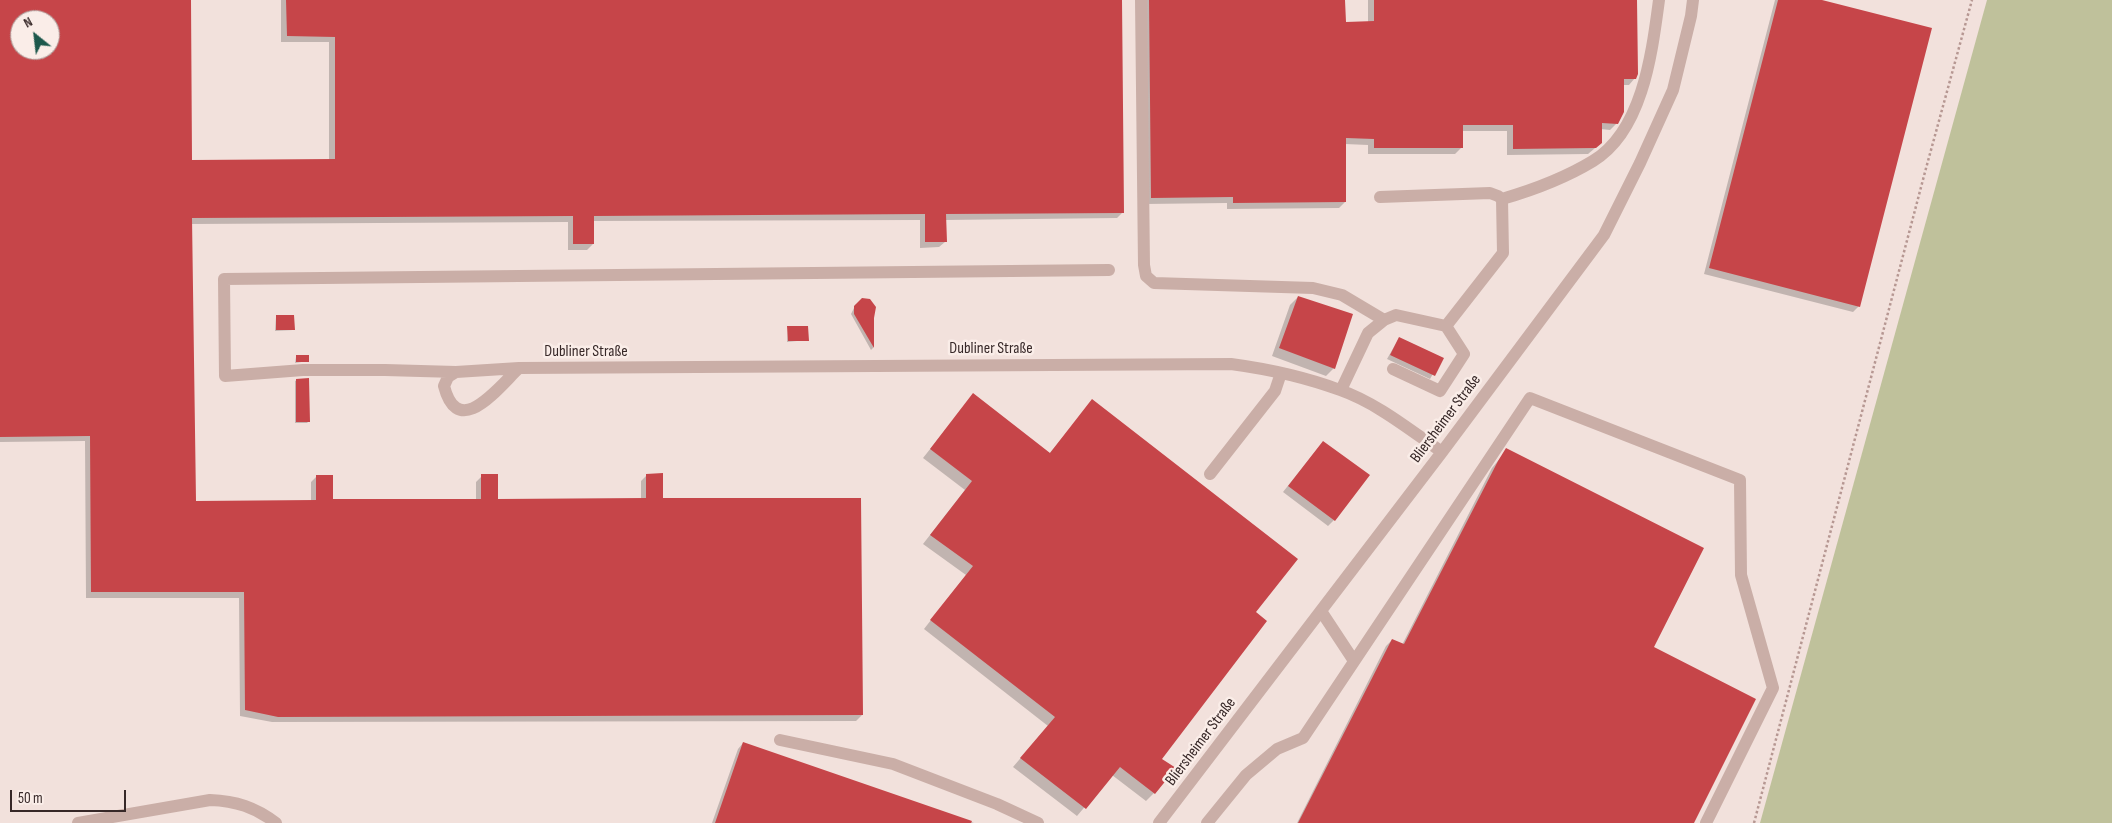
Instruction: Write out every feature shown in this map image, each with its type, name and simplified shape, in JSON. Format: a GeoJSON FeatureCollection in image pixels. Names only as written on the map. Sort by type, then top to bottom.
{"type":"FeatureCollection","features":[{"type":"Feature","properties":{"kind":"street"},"geometry":{"type":"LineString","coordinates":[[1141,0],[1144,265],[1146,276],[1154,283],[1313,288],[1342,296],[1384,320]]}},
{"type":"Feature","properties":{"kind":"street"},"geometry":{"type":"LineString","coordinates":[[1502,200],[1538,188],[1595,160],[1617,140],[1630,121],[1651,58],[1659,0]]}},
{"type":"Feature","properties":{"kind":"street","name":"Bliersheimer Straße"},"geometry":{"type":"LineString","coordinates":[[1159,823],[1442,452],[1604,235],[1640,163],[1673,90],[1691,16],[1693,0]]}},
{"type":"Feature","properties":{"kind":"street"},"geometry":{"type":"LineString","coordinates":[[1380,197],[1490,193],[1502,200],[1504,253],[1446,326]]}},
{"type":"Feature","properties":{"kind":"street","name":"Dubliner Straße"},"geometry":{"type":"LineString","coordinates":[[1109,270],[224,279],[225,376],[304,370],[456,372],[519,368],[1231,364],[1281,373],[1341,390],[1382,411],[1442,452]]}},
{"type":"Feature","properties":{"kind":"street"},"geometry":{"type":"LineString","coordinates":[[1341,390],[1368,333],[1384,320],[1396,315],[1446,326],[1464,354],[1440,391],[1394,369]]}},
{"type":"Feature","properties":{"kind":"street"},"geometry":{"type":"LineString","coordinates":[[456,372],[448,378],[444,386],[447,398],[452,406],[459,411],[466,412],[476,409],[519,368]]}},
{"type":"Feature","properties":{"kind":"street"},"geometry":{"type":"LineString","coordinates":[[1210,474],[1275,392],[1281,373]]}},
{"type":"Feature","properties":{"kind":"street"},"geometry":{"type":"LineString","coordinates":[[1207,823],[1246,776],[1277,749],[1302,738],[1530,398],[1740,480],[1741,575],[1773,688],[1706,823]]}},
{"type":"Feature","properties":{"kind":"street"},"geometry":{"type":"LineString","coordinates":[[1321,611],[1354,662]]}},
{"type":"Feature","properties":{"kind":"street"},"geometry":{"type":"LineString","coordinates":[[780,740],[893,764],[997,804],[1038,823]]}},
{"type":"Feature","properties":{"kind":"street"},"geometry":{"type":"LineString","coordinates":[[78,823],[210,800],[230,801],[249,806],[263,813],[276,823]]}},
{"type":"Feature","properties":{"kind":"path"},"geometry":{"type":"LineString","coordinates":[[1754,823],[1972,0]]}},
{"type":"Feature","properties":{"kind":"green space"},"geometry":{"type":"Polygon","coordinates":[[[1987,0],[2112,0],[2112,823],[1760,823],[1987,0]]]}},
{"type":"Feature","properties":{"kind":"building"},"geometry":{"type":"Polygon","coordinates":[[[0,0],[191,0],[192,160],[335,159],[335,37],[287,36],[286,0],[1122,0],[1124,213],[946,214],[947,242],[925,242],[925,214],[594,216],[594,244],[573,244],[573,216],[192,218],[196,501],[316,500],[316,475],[333,475],[333,499],[481,499],[481,474],[498,474],[498,499],[646,498],[646,474],[663,473],[663,498],[861,498],[863,715],[278,717],[245,710],[244,592],[91,592],[90,436],[0,437],[0,0]]]}},
{"type":"Feature","properties":{"kind":"building"},"geometry":{"type":"Polygon","coordinates":[[[1149,0],[1345,0],[1346,22],[1374,21],[1374,0],[1637,0],[1638,74],[1636,79],[1624,79],[1624,112],[1618,124],[1602,123],[1602,143],[1596,148],[1513,149],[1513,125],[1463,125],[1463,148],[1374,148],[1374,139],[1346,138],[1346,202],[1233,203],[1233,197],[1151,198],[1149,0]]]}},
{"type":"Feature","properties":{"kind":"building"},"geometry":{"type":"Polygon","coordinates":[[[1778,0],[1822,0],[1932,28],[1860,307],[1709,268],[1778,0]]]}},
{"type":"Feature","properties":{"kind":"building"},"geometry":{"type":"Polygon","coordinates":[[[1298,296],[1353,314],[1335,369],[1279,348],[1298,296]]]}},
{"type":"Feature","properties":{"kind":"building"},"geometry":{"type":"Polygon","coordinates":[[[862,298],[870,299],[876,307],[874,348],[854,314],[854,306],[862,298]]]}},
{"type":"Feature","properties":{"kind":"building"},"geometry":{"type":"Polygon","coordinates":[[[276,315],[294,315],[295,330],[276,330],[276,315]]]}},
{"type":"Feature","properties":{"kind":"building"},"geometry":{"type":"Polygon","coordinates":[[[787,326],[808,326],[809,341],[788,341],[787,326]]]}},
{"type":"Feature","properties":{"kind":"building"},"geometry":{"type":"Polygon","coordinates":[[[1399,337],[1444,358],[1435,376],[1390,355],[1399,337]]]}},
{"type":"Feature","properties":{"kind":"building"},"geometry":{"type":"Polygon","coordinates":[[[296,355],[309,355],[309,362],[296,362],[296,355]]]}},
{"type":"Feature","properties":{"kind":"building"},"geometry":{"type":"Polygon","coordinates":[[[309,378],[310,422],[296,422],[296,379],[309,378]]]}},
{"type":"Feature","properties":{"kind":"building"},"geometry":{"type":"Polygon","coordinates":[[[973,393],[1050,453],[1092,399],[1298,559],[1256,612],[1267,621],[1162,759],[1176,768],[1155,794],[1120,767],[1086,809],[1020,758],[1055,717],[930,620],[973,566],[930,535],[972,481],[930,449],[973,393]]]}},
{"type":"Feature","properties":{"kind":"building"},"geometry":{"type":"Polygon","coordinates":[[[1323,441],[1370,475],[1335,521],[1288,486],[1323,441]]]}},
{"type":"Feature","properties":{"kind":"building"},"geometry":{"type":"Polygon","coordinates":[[[1506,448],[1704,548],[1654,647],[1756,699],[1694,823],[1298,823],[1392,639],[1404,644],[1506,448]]]}},
{"type":"Feature","properties":{"kind":"building"},"geometry":{"type":"Polygon","coordinates":[[[743,742],[972,821],[971,823],[715,823],[743,742]]]}}]}
